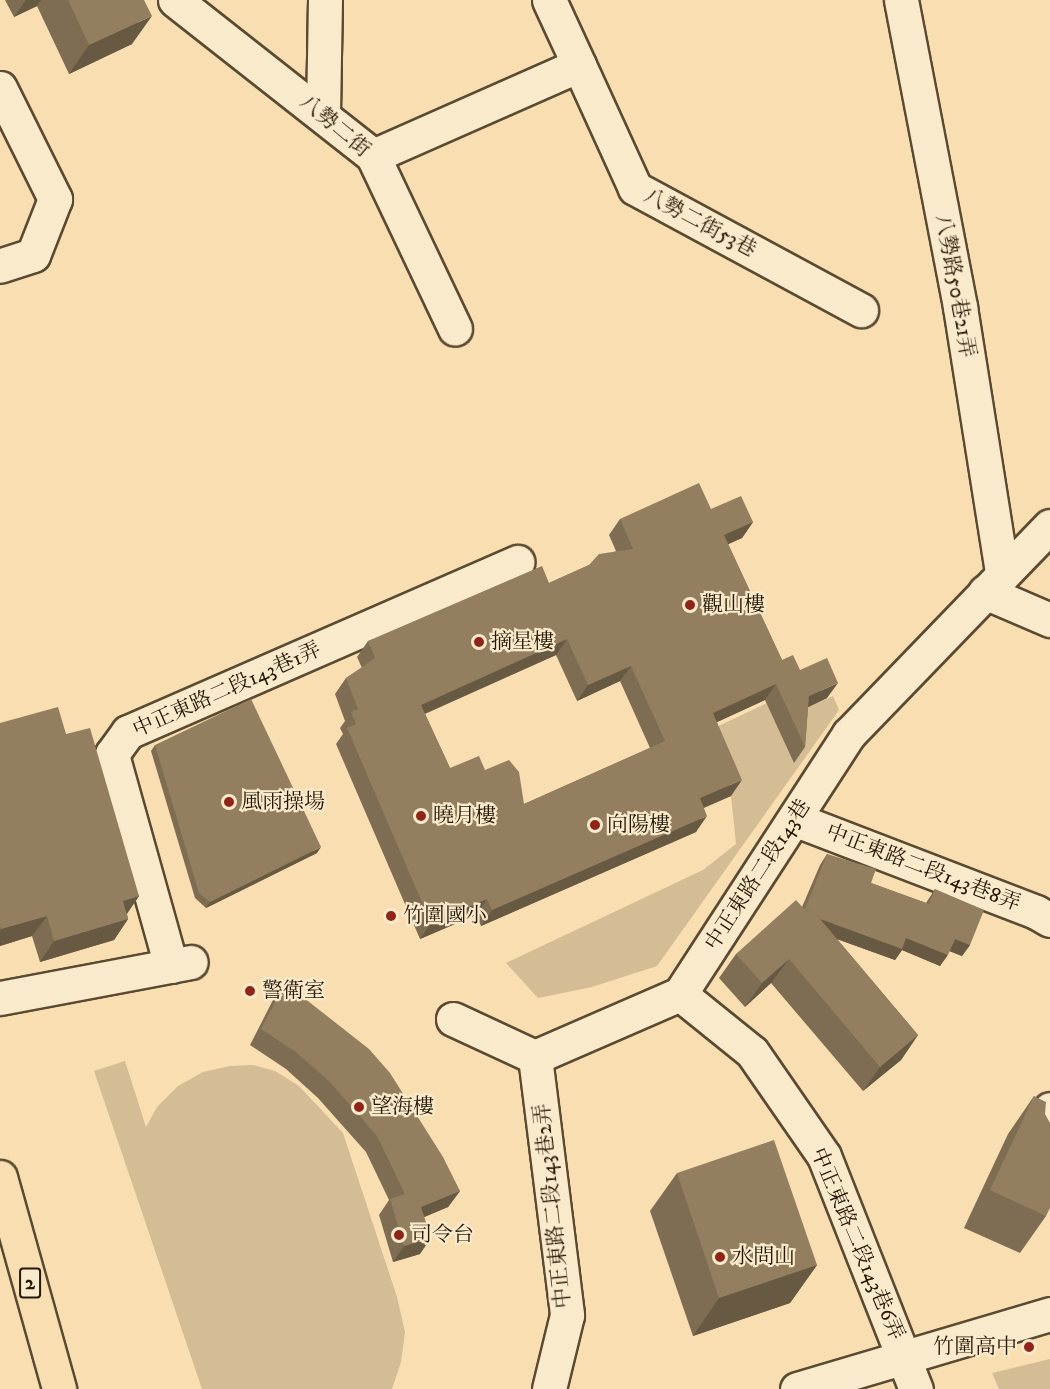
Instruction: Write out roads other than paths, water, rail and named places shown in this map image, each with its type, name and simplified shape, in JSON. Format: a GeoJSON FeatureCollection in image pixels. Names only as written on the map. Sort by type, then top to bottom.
{"type":"FeatureCollection","features":[{"type":"Feature","properties":{"kind":"main road","name":"2"},"geometry":{"type":"LineString","coordinates":[[0,1178],[59,1389]]}},
{"type":"Feature","properties":{"kind":"street","name":"八勢二街"},"geometry":{"type":"LineString","coordinates":[[175,0],[323,114],[373,156],[455,329]]}},
{"type":"Feature","properties":{"kind":"street"},"geometry":{"type":"LineString","coordinates":[[323,114],[325,0]]}},
{"type":"Feature","properties":{"kind":"street","name":"八勢二街53巷"},"geometry":{"type":"LineString","coordinates":[[549,0],[636,188],[861,310]]}},
{"type":"Feature","properties":{"kind":"street","name":"八勢路50巷21弄"},"geometry":{"type":"LineString","coordinates":[[901,0],[960,307],[993,582]]}},
{"type":"Feature","properties":{"kind":"street"},"geometry":{"type":"LineString","coordinates":[[373,156],[579,65]]}},
{"type":"Feature","properties":{"kind":"street"},"geometry":{"type":"LineString","coordinates":[[0,88],[55,199],[33,255],[0,266]]}},
{"type":"Feature","properties":{"kind":"street","name":"中正東路二段143巷"},"geometry":{"type":"LineString","coordinates":[[680,994],[849,734],[993,582],[1050,526]]}},
{"type":"Feature","properties":{"kind":"street","name":"中正東路二段143巷1弄"},"geometry":{"type":"LineString","coordinates":[[0,998],[181,964],[112,754],[128,732],[518,562]]}},
{"type":"Feature","properties":{"kind":"street"},"geometry":{"type":"LineString","coordinates":[[993,582],[1050,620]]}},
{"type":"Feature","properties":{"kind":"street","name":"中正東路二段143巷8弄"},"geometry":{"type":"LineString","coordinates":[[794,819],[1036,912],[1050,920]]}},
{"type":"Feature","properties":{"kind":"street"},"geometry":{"type":"LineString","coordinates":[[453,1019],[535,1057],[680,994]]}},
{"type":"Feature","properties":{"kind":"street","name":"中正東路二段143巷6弄"},"geometry":{"type":"LineString","coordinates":[[680,994],[752,1052],[825,1156],[905,1359],[1050,1314]]}},
{"type":"Feature","properties":{"kind":"street","name":"中正東路二段143巷2弄"},"geometry":{"type":"LineString","coordinates":[[535,1057],[567,1315],[549,1389]]}},
{"type":"Feature","properties":{"kind":"street"},"geometry":{"type":"LineString","coordinates":[[1037,1147],[1050,1109]]}},
{"type":"Feature","properties":{"kind":"street"},"geometry":{"type":"LineString","coordinates":[[797,1389],[905,1359],[916,1389]]}},
{"type":"Feature","properties":{"kind":"place","name":"觀山樓"},"geometry":{"type":"Point","coordinates":[690,605]}},
{"type":"Feature","properties":{"kind":"place","name":"摘星樓"},"geometry":{"type":"Point","coordinates":[479,642]}},
{"type":"Feature","properties":{"kind":"place","name":"風雨操場"},"geometry":{"type":"Point","coordinates":[229,802]}},
{"type":"Feature","properties":{"kind":"place","name":"曉月樓"},"geometry":{"type":"Point","coordinates":[421,816]}},
{"type":"Feature","properties":{"kind":"place","name":"向陽樓"},"geometry":{"type":"Point","coordinates":[595,825]}},
{"type":"Feature","properties":{"kind":"place","name":"竹圍國小"},"geometry":{"type":"Point","coordinates":[391,916]}},
{"type":"Feature","properties":{"kind":"place","name":"警衛室"},"geometry":{"type":"Point","coordinates":[250,991]}},
{"type":"Feature","properties":{"kind":"place","name":"望海樓"},"geometry":{"type":"Point","coordinates":[359,1107]}},
{"type":"Feature","properties":{"kind":"place","name":"司令台"},"geometry":{"type":"Point","coordinates":[399,1235]}},
{"type":"Feature","properties":{"kind":"place","name":"水問山"},"geometry":{"type":"Point","coordinates":[720,1257]}},
{"type":"Feature","properties":{"kind":"place","name":"竹圍高中"},"geometry":{"type":"Point","coordinates":[1029,1347]}}]}
